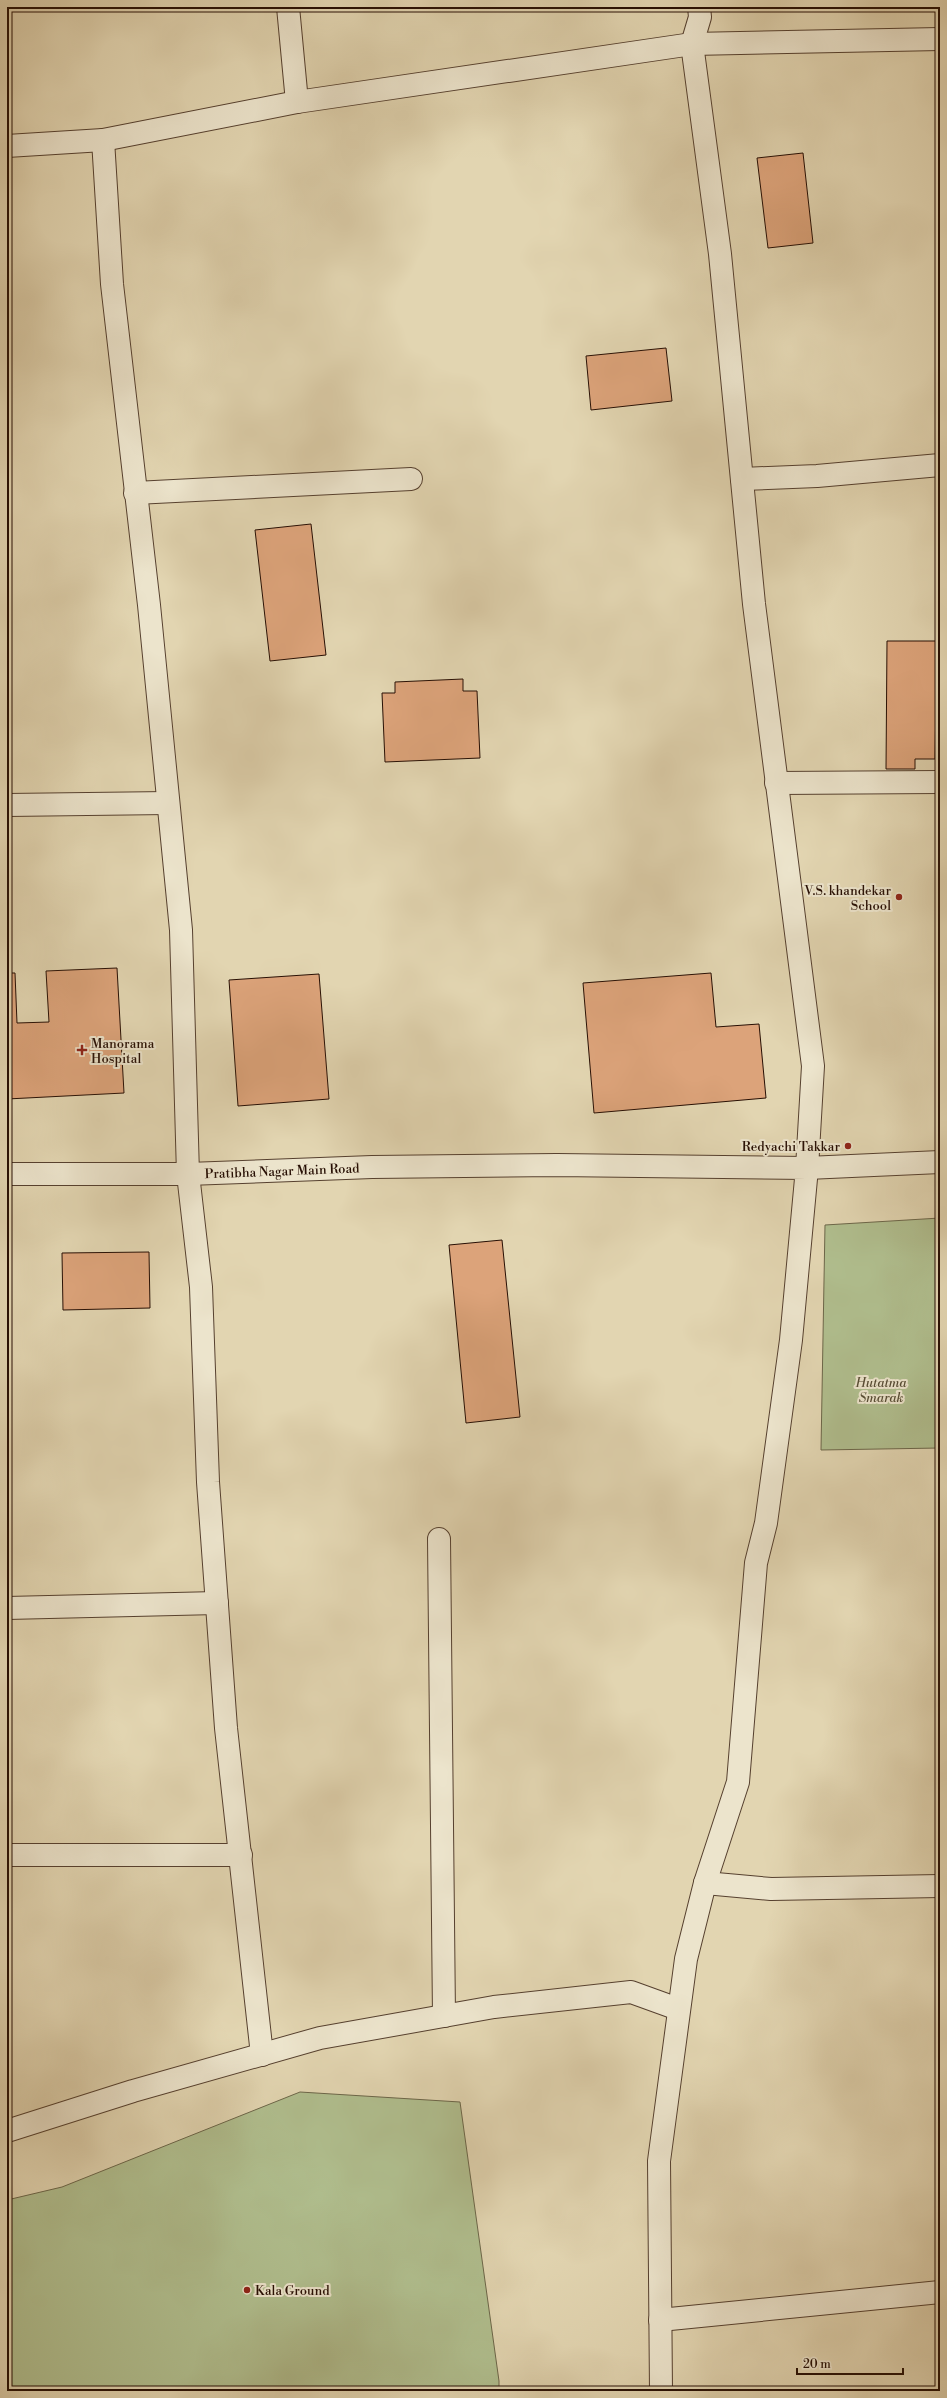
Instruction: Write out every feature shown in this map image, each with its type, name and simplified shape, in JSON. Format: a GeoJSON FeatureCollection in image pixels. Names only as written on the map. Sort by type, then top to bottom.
{"type":"FeatureCollection","features":[{"type":"Feature","properties":{"kind":"street"},"geometry":{"type":"LineString","coordinates":[[288,7],[297,102]]}},
{"type":"Feature","properties":{"kind":"street"},"geometry":{"type":"LineString","coordinates":[[661,2391],[659,2161],[678,2009],[686,1959],[705,1883],[738,1782],[756,1563],[766,1523],[791,1340],[807,1168],[813,1066],[754,604],[720,254],[692,44],[700,18],[699,7]]}},
{"type":"Feature","properties":{"kind":"street"},"geometry":{"type":"LineString","coordinates":[[7,146],[103,140],[297,102],[692,44],[940,39]]}},
{"type":"Feature","properties":{"kind":"street"},"geometry":{"type":"LineString","coordinates":[[103,140],[112,284],[149,605],[181,930],[188,1174],[201,1287],[208,1482],[226,1728],[262,2055]]}},
{"type":"Feature","properties":{"kind":"street"},"geometry":{"type":"LineString","coordinates":[[742,479],[817,476],[940,465]]}},
{"type":"Feature","properties":{"kind":"street"},"geometry":{"type":"LineString","coordinates":[[135,493],[411,478]]}},
{"type":"Feature","properties":{"kind":"street"},"geometry":{"type":"LineString","coordinates":[[776,783],[940,782]]}},
{"type":"Feature","properties":{"kind":"street"},"geometry":{"type":"LineString","coordinates":[[7,805],[168,803]]}},
{"type":"Feature","properties":{"kind":"street","name":"Pratibha Nagar Main Road"},"geometry":{"type":"LineString","coordinates":[[7,1174],[188,1174],[372,1167],[557,1165],[807,1168],[940,1162]]}},
{"type":"Feature","properties":{"kind":"street"},"geometry":{"type":"LineString","coordinates":[[438,1539],[444,2016]]}},
{"type":"Feature","properties":{"kind":"street"},"geometry":{"type":"LineString","coordinates":[[7,1608],[217,1603]]}},
{"type":"Feature","properties":{"kind":"street"},"geometry":{"type":"LineString","coordinates":[[7,1855],[240,1855]]}},
{"type":"Feature","properties":{"kind":"street"},"geometry":{"type":"LineString","coordinates":[[705,1883],[771,1889],[940,1886]]}},
{"type":"Feature","properties":{"kind":"street"},"geometry":{"type":"LineString","coordinates":[[7,2131],[134,2091],[320,2038],[494,2007],[631,1992],[678,2009]]}},
{"type":"Feature","properties":{"kind":"street"},"geometry":{"type":"LineString","coordinates":[[660,2320],[940,2292]]}},
{"type":"Feature","properties":{"kind":"green space","name":"Hutatma Smarak"},"geometry":{"type":"Polygon","coordinates":[[[940,1218],[940,1448],[821,1450],[825,1225],[940,1218]]]}},
{"type":"Feature","properties":{"kind":"green space","name":"Kala Ground"},"geometry":{"type":"Polygon","coordinates":[[[300,2092],[460,2102],[499,2381],[499,2391],[7,2391],[7,2200],[62,2187],[300,2092]]]}},
{"type":"Feature","properties":{"kind":"building"},"geometry":{"type":"Polygon","coordinates":[[[803,153],[813,243],[768,248],[757,158],[803,153]]]}},
{"type":"Feature","properties":{"kind":"building"},"geometry":{"type":"Polygon","coordinates":[[[666,348],[672,401],[591,410],[586,356],[666,348]]]}},
{"type":"Feature","properties":{"kind":"building"},"geometry":{"type":"Polygon","coordinates":[[[311,524],[326,655],[270,661],[255,530],[311,524]]]}},
{"type":"Feature","properties":{"kind":"building"},"geometry":{"type":"Polygon","coordinates":[[[887,641],[937,641],[935,759],[915,759],[915,769],[886,769],[887,641]]]}},
{"type":"Feature","properties":{"kind":"building"},"geometry":{"type":"Polygon","coordinates":[[[463,679],[463,691],[477,691],[480,758],[385,762],[382,693],[395,693],[395,682],[463,679]]]}},
{"type":"Feature","properties":{"kind":"building"},"geometry":{"type":"Polygon","coordinates":[[[117,968],[124,1093],[7,1099],[7,973],[15,973],[17,1023],[49,1022],[46,971],[117,968]]]}},
{"type":"Feature","properties":{"kind":"building"},"geometry":{"type":"Polygon","coordinates":[[[711,973],[716,1027],[759,1024],[766,1098],[594,1113],[583,983],[711,973]]]}},
{"type":"Feature","properties":{"kind":"building"},"geometry":{"type":"Polygon","coordinates":[[[319,974],[329,1099],[238,1106],[229,980],[319,974]]]}},
{"type":"Feature","properties":{"kind":"building"},"geometry":{"type":"Polygon","coordinates":[[[502,1240],[520,1417],[466,1423],[449,1245],[502,1240]]]}},
{"type":"Feature","properties":{"kind":"building"},"geometry":{"type":"Polygon","coordinates":[[[149,1252],[150,1308],[63,1310],[62,1253],[149,1252]]]}},
{"type":"Feature","properties":{"kind":"place","name":"V.S. khandekar School"},"geometry":{"type":"Point","coordinates":[899,897]}},
{"type":"Feature","properties":{"kind":"place","name":"Manorama Hospital"},"geometry":{"type":"Point","coordinates":[82,1050]}},
{"type":"Feature","properties":{"kind":"place","name":"Redyachi Takkar"},"geometry":{"type":"Point","coordinates":[848,1146]}},
{"type":"Feature","properties":{"kind":"place","name":"Kala Ground"},"geometry":{"type":"Point","coordinates":[247,2290]}}]}
